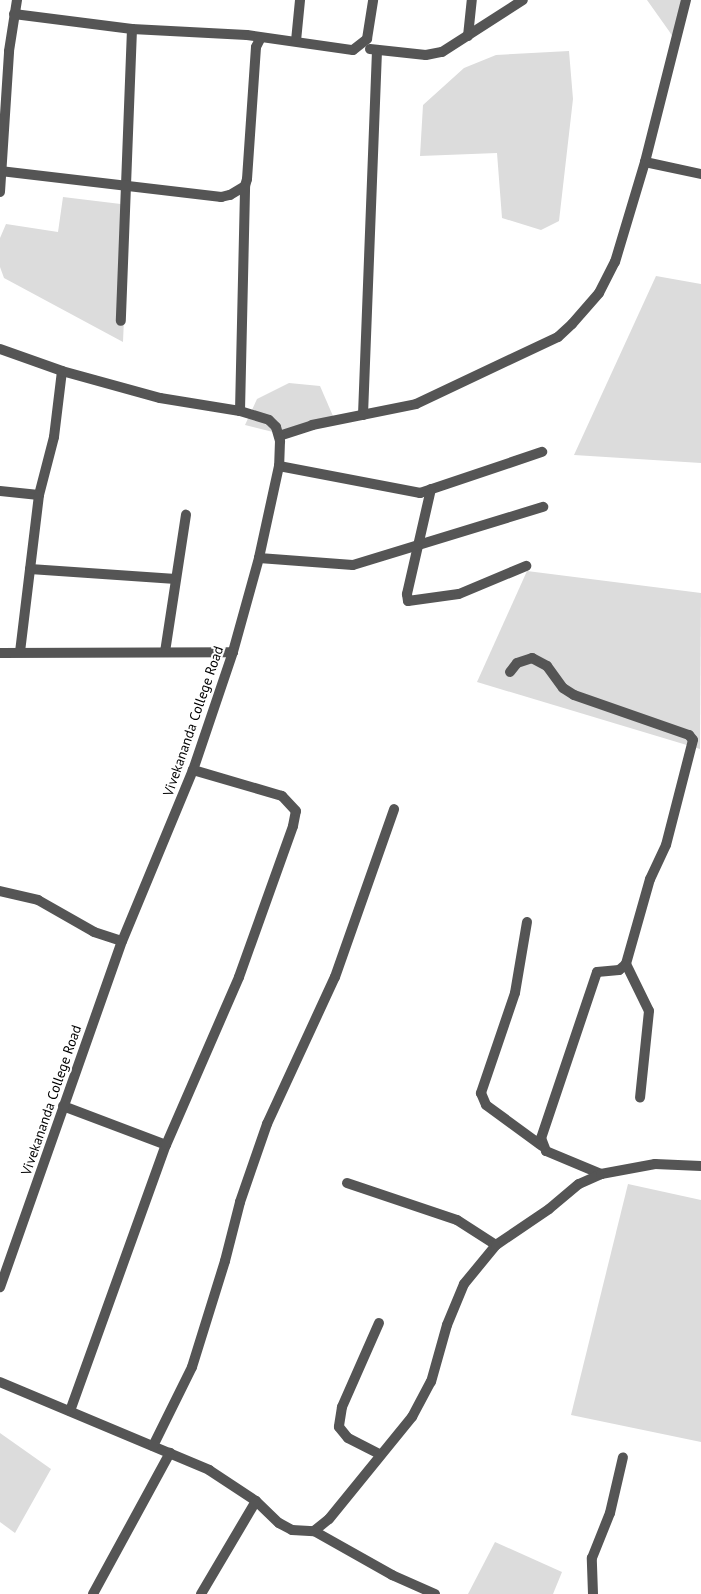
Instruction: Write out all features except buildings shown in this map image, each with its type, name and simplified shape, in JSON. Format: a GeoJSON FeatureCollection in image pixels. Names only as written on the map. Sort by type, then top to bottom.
{"type":"FeatureCollection","features":[{"type":"Feature","properties":{"kind":"street"},"geometry":{"type":"LineString","coordinates":[[0,192],[9,51],[17,0]]}},
{"type":"Feature","properties":{"kind":"street"},"geometry":{"type":"LineString","coordinates":[[296,41],[300,0]]}},
{"type":"Feature","properties":{"kind":"street"},"geometry":{"type":"LineString","coordinates":[[359,48],[367,39],[372,0]]}},
{"type":"Feature","properties":{"kind":"street"},"geometry":{"type":"LineString","coordinates":[[468,36],[472,0]]}},
{"type":"Feature","properties":{"kind":"street"},"geometry":{"type":"LineString","coordinates":[[14,14],[132,29],[247,35],[260,39],[296,41],[348,50],[359,48],[435,54],[449,49],[523,0]]}},
{"type":"Feature","properties":{"kind":"street"},"geometry":{"type":"LineString","coordinates":[[0,349],[62,371],[160,398],[240,411],[269,420],[279,436],[416,404],[558,336],[572,324],[607,282],[645,162],[686,0]]}},
{"type":"Feature","properties":{"kind":"street"},"geometry":{"type":"LineString","coordinates":[[121,321],[132,29]]}},
{"type":"Feature","properties":{"kind":"street"},"geometry":{"type":"LineString","coordinates":[[240,411],[244,186],[250,154],[256,47],[260,39]]}},
{"type":"Feature","properties":{"kind":"street"},"geometry":{"type":"LineString","coordinates":[[363,415],[376,50]]}},
{"type":"Feature","properties":{"kind":"street"},"geometry":{"type":"LineString","coordinates":[[645,162],[701,174]]}},
{"type":"Feature","properties":{"kind":"street"},"geometry":{"type":"LineString","coordinates":[[1,171],[221,197],[244,186]]}},
{"type":"Feature","properties":{"kind":"street"},"geometry":{"type":"LineString","coordinates":[[20,652],[39,495],[54,437],[62,371]]}},
{"type":"Feature","properties":{"kind":"street","name":"Vivekananda College Road"},"geometry":{"type":"LineString","coordinates":[[0,1287],[122,941],[193,770],[233,652],[259,558],[279,466],[279,436]]}},
{"type":"Feature","properties":{"kind":"street"},"geometry":{"type":"LineString","coordinates":[[279,466],[420,493],[542,452]]}},
{"type":"Feature","properties":{"kind":"street"},"geometry":{"type":"LineString","coordinates":[[432,489],[417,545],[406,598],[411,602],[460,594],[526,566]]}},
{"type":"Feature","properties":{"kind":"street"},"geometry":{"type":"LineString","coordinates":[[0,491],[39,495]]}},
{"type":"Feature","properties":{"kind":"street"},"geometry":{"type":"LineString","coordinates":[[259,558],[353,565],[543,507]]}},
{"type":"Feature","properties":{"kind":"street"},"geometry":{"type":"LineString","coordinates":[[165,652],[186,516]]}},
{"type":"Feature","properties":{"kind":"street"},"geometry":{"type":"LineString","coordinates":[[30,569],[176,579]]}},
{"type":"Feature","properties":{"kind":"street"},"geometry":{"type":"LineString","coordinates":[[0,653],[233,652]]}},
{"type":"Feature","properties":{"kind":"street"},"geometry":{"type":"LineString","coordinates":[[510,672],[517,663],[532,658],[547,666],[563,688],[574,695],[692,736],[690,758],[666,845],[650,879],[626,964],[619,970],[602,969],[594,980],[541,1138],[542,1146]]}},
{"type":"Feature","properties":{"kind":"street"},"geometry":{"type":"LineString","coordinates":[[70,1411],[166,1145],[239,977],[293,826],[296,811],[282,796],[193,770]]}},
{"type":"Feature","properties":{"kind":"street"},"geometry":{"type":"LineString","coordinates":[[153,1446],[192,1367],[225,1262],[240,1202],[267,1124],[335,977],[394,809]]}},
{"type":"Feature","properties":{"kind":"street"},"geometry":{"type":"LineString","coordinates":[[0,891],[38,900],[94,932],[122,941]]}},
{"type":"Feature","properties":{"kind":"street"},"geometry":{"type":"LineString","coordinates":[[527,922],[515,993],[480,1093],[486,1105],[554,1156],[602,1174]]}},
{"type":"Feature","properties":{"kind":"street"},"geometry":{"type":"LineString","coordinates":[[626,964],[649,1010],[640,1098]]}},
{"type":"Feature","properties":{"kind":"street"},"geometry":{"type":"LineString","coordinates":[[63,1106],[166,1145]]}},
{"type":"Feature","properties":{"kind":"street"},"geometry":{"type":"LineString","coordinates":[[314,1531],[329,1519],[422,1400],[464,1284],[496,1245],[549,1209],[579,1184],[602,1174],[655,1164],[701,1166]]}},
{"type":"Feature","properties":{"kind":"street"},"geometry":{"type":"LineString","coordinates":[[347,1184],[457,1220],[496,1245]]}},
{"type":"Feature","properties":{"kind":"street"},"geometry":{"type":"LineString","coordinates":[[378,1323],[342,1407],[339,1427],[348,1438],[380,1454]]}},
{"type":"Feature","properties":{"kind":"street"},"geometry":{"type":"LineString","coordinates":[[0,1382],[170,1453],[226,1479],[292,1530],[314,1531],[392,1575],[435,1594]]}},
{"type":"Feature","properties":{"kind":"street"},"geometry":{"type":"LineString","coordinates":[[93,1594],[170,1453]]}},
{"type":"Feature","properties":{"kind":"street"},"geometry":{"type":"LineString","coordinates":[[593,1594],[592,1558],[610,1512],[623,1458]]}},
{"type":"Feature","properties":{"kind":"street"},"geometry":{"type":"LineString","coordinates":[[201,1594],[256,1501]]}},
{"type":"Feature","properties":{"kind":"shaded area"},"geometry":{"type":"Polygon","coordinates":[[[647,0],[686,0],[676,42],[669,31],[647,0]]]}},
{"type":"Feature","properties":{"kind":"shaded area"},"geometry":{"type":"Polygon","coordinates":[[[569,51],[573,99],[559,221],[541,230],[502,218],[497,153],[420,156],[423,105],[464,68],[496,55],[569,51]]]}},
{"type":"Feature","properties":{"kind":"shaded area"},"geometry":{"type":"Polygon","coordinates":[[[63,197],[129,205],[123,342],[4,278],[0,267],[0,238],[6,224],[58,232],[63,197]]]}},
{"type":"Feature","properties":{"kind":"shaded area"},"geometry":{"type":"Polygon","coordinates":[[[656,276],[701,284],[701,463],[574,455],[656,276]]]}},
{"type":"Feature","properties":{"kind":"shaded area"},"geometry":{"type":"Polygon","coordinates":[[[289,383],[320,386],[336,423],[277,433],[245,425],[257,399],[289,383]]]}},
{"type":"Feature","properties":{"kind":"shaded area"},"geometry":{"type":"Polygon","coordinates":[[[527,571],[701,593],[700,749],[477,682],[527,571]]]}},
{"type":"Feature","properties":{"kind":"shaded area"},"geometry":{"type":"Polygon","coordinates":[[[628,1184],[701,1200],[701,1442],[571,1415],[628,1184]]]}},
{"type":"Feature","properties":{"kind":"shaded area"},"geometry":{"type":"Polygon","coordinates":[[[0,1433],[51,1469],[15,1533],[0,1522],[0,1433]]]}},
{"type":"Feature","properties":{"kind":"shaded area"},"geometry":{"type":"Polygon","coordinates":[[[495,1542],[562,1572],[553,1594],[468,1594],[495,1542]]]}}]}
